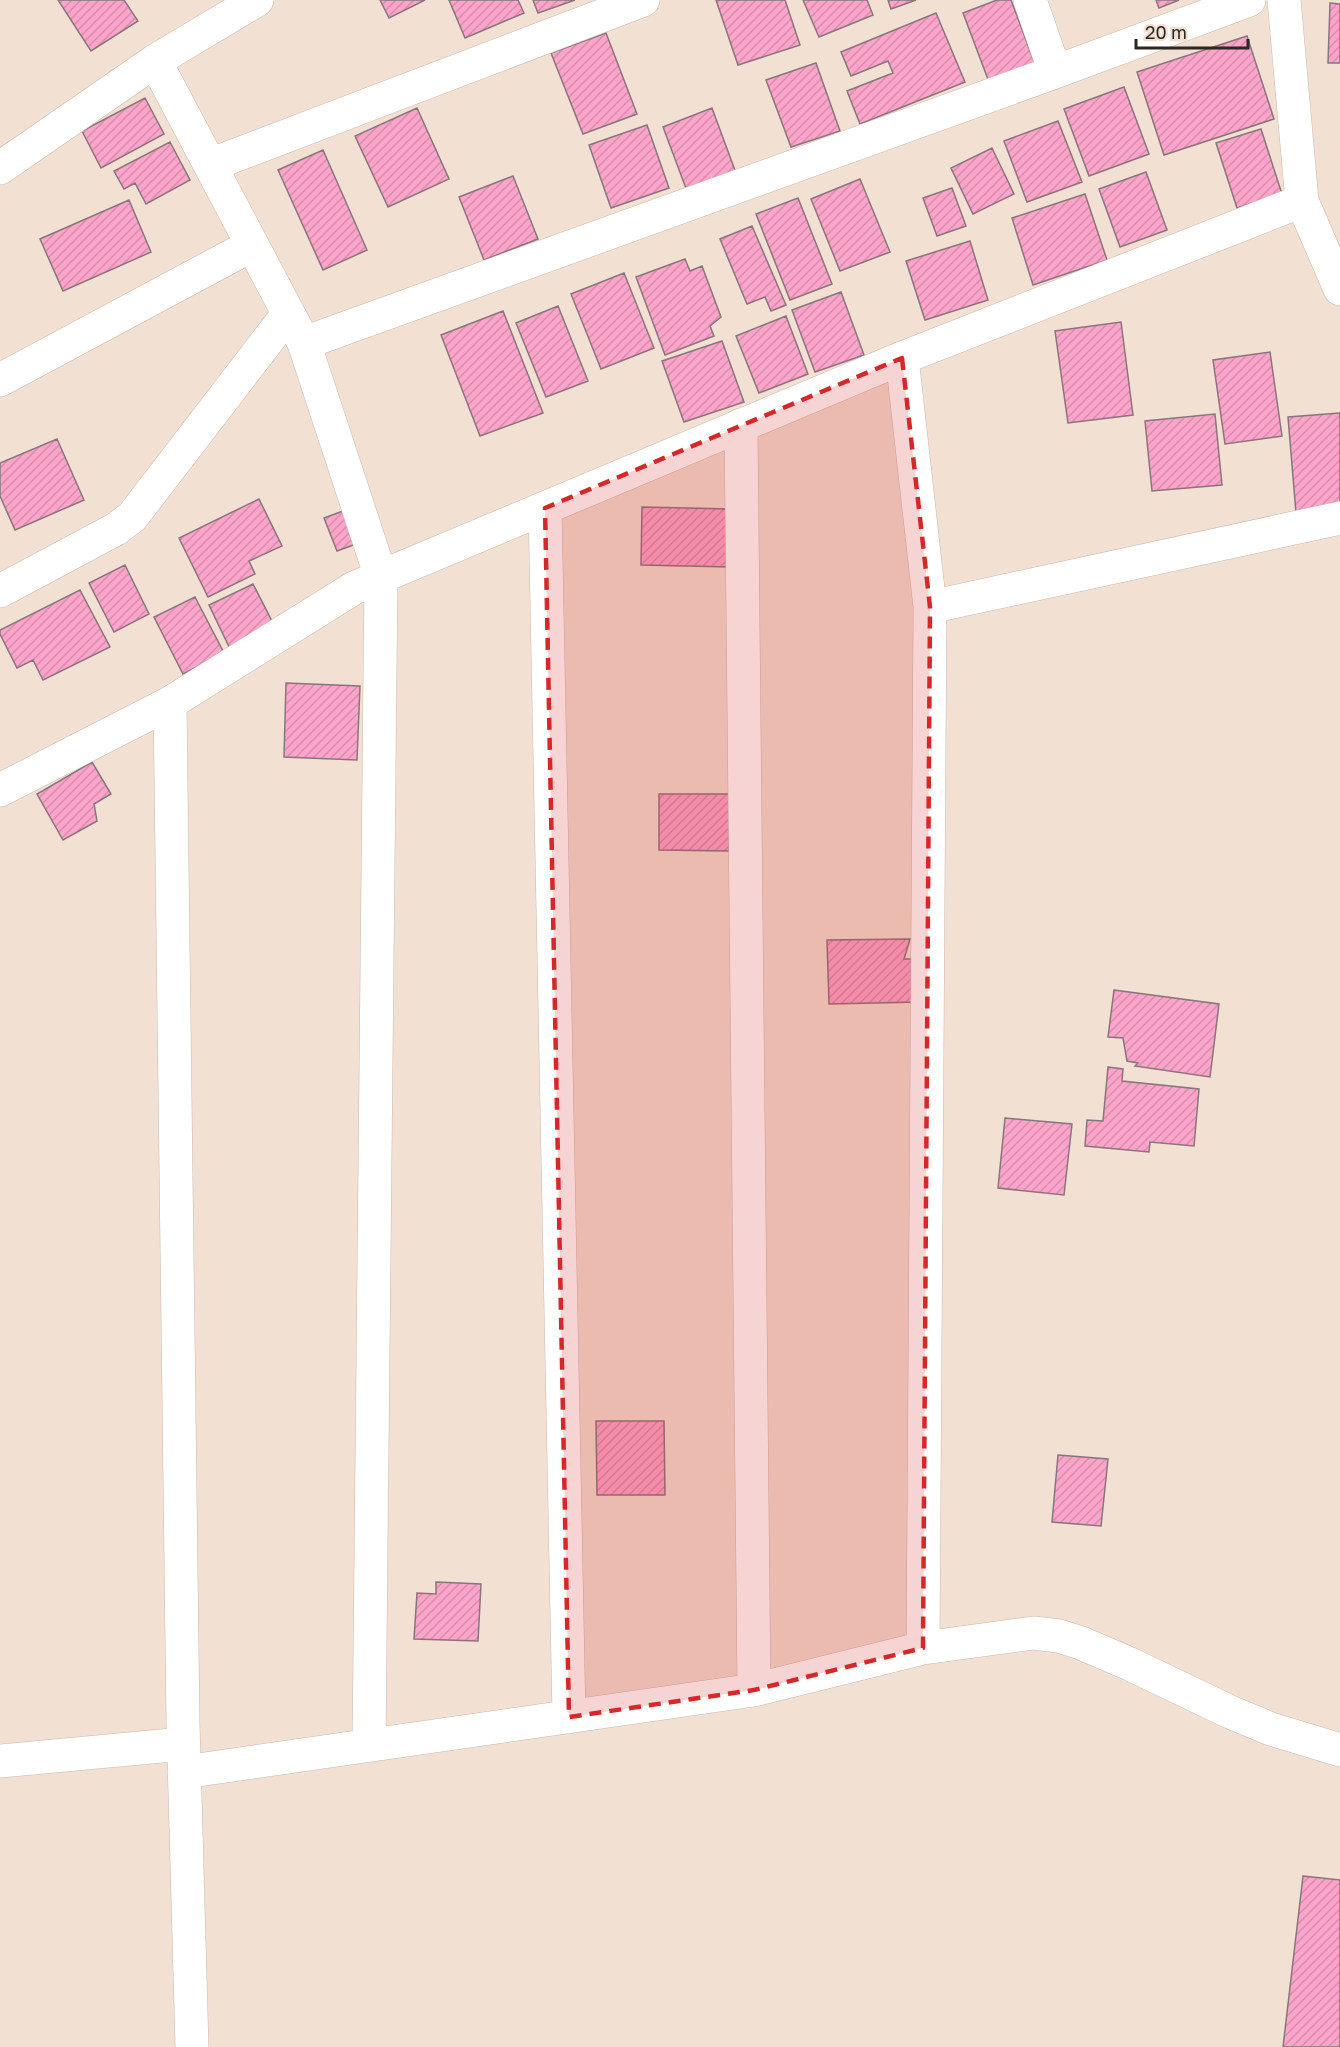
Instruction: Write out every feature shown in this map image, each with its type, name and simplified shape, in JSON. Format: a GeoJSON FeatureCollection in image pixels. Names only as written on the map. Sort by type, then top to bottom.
{"type":"FeatureCollection","features":[{"type":"Feature","properties":{"kind":"street"},"geometry":{"type":"LineString","coordinates":[[0,168],[155,61],[257,0]]}},
{"type":"Feature","properties":{"kind":"street"},"geometry":{"type":"LineString","coordinates":[[210,165],[643,0]]}},
{"type":"Feature","properties":{"kind":"street"},"geometry":{"type":"LineString","coordinates":[[1030,0],[1055,72]]}},
{"type":"Feature","properties":{"kind":"street"},"geometry":{"type":"LineString","coordinates":[[304,343],[1249,0]]}},
{"type":"Feature","properties":{"kind":"street"},"geometry":{"type":"LineString","coordinates":[[1284,0],[1302,201],[1340,289]]}},
{"type":"Feature","properties":{"kind":"street"},"geometry":{"type":"LineString","coordinates":[[155,61],[304,343],[381,577],[369,1745]]}},
{"type":"Feature","properties":{"kind":"street"},"geometry":{"type":"LineString","coordinates":[[0,790],[170,703],[354,588],[902,358],[1302,201]]}},
{"type":"Feature","properties":{"kind":"street"},"geometry":{"type":"LineString","coordinates":[[0,380],[252,245]]}},
{"type":"Feature","properties":{"kind":"street"},"geometry":{"type":"LineString","coordinates":[[0,591],[116,529],[132,517],[288,314]]}},
{"type":"Feature","properties":{"kind":"street"},"geometry":{"type":"LineString","coordinates":[[902,358],[930,607],[922,1648]]}},
{"type":"Feature","properties":{"kind":"street"},"geometry":{"type":"LineString","coordinates":[[741,425],[754,1690]]}},
{"type":"Feature","properties":{"kind":"street"},"geometry":{"type":"LineString","coordinates":[[545,508],[569,1717]]}},
{"type":"Feature","properties":{"kind":"street"},"geometry":{"type":"LineString","coordinates":[[930,607],[1340,518]]}},
{"type":"Feature","properties":{"kind":"street"},"geometry":{"type":"LineString","coordinates":[[170,703],[184,1758],[192,2047]]}},
{"type":"Feature","properties":{"kind":"street"},"geometry":{"type":"LineString","coordinates":[[0,1761],[184,1758],[369,1745],[754,1690],[922,1648],[1034,1633],[1081,1642],[1230,1712],[1271,1729],[1340,1750]]}},
{"type":"Feature","properties":{"kind":"highlighted area"},"geometry":{"type":"Polygon","coordinates":[[[902,358],[930,607],[923,1648],[754,1690],[569,1717],[545,508],[902,358]]]}},
{"type":"Feature","properties":{"kind":"building"},"geometry":{"type":"Polygon","coordinates":[[[58,0],[124,0],[138,21],[91,51],[58,0]]]}},
{"type":"Feature","properties":{"kind":"building"},"geometry":{"type":"Polygon","coordinates":[[[380,0],[425,0],[389,18],[380,0]]]}},
{"type":"Feature","properties":{"kind":"building"},"geometry":{"type":"Polygon","coordinates":[[[449,0],[518,0],[524,13],[465,38],[449,0]]]}},
{"type":"Feature","properties":{"kind":"building"},"geometry":{"type":"Polygon","coordinates":[[[533,0],[575,0],[538,13],[533,0]]]}},
{"type":"Feature","properties":{"kind":"building"},"geometry":{"type":"Polygon","coordinates":[[[716,0],[785,0],[800,45],[738,65],[716,0]]]}},
{"type":"Feature","properties":{"kind":"building"},"geometry":{"type":"Polygon","coordinates":[[[803,0],[867,0],[873,15],[819,37],[803,0]]]}},
{"type":"Feature","properties":{"kind":"building"},"geometry":{"type":"Polygon","coordinates":[[[888,0],[916,0],[891,9],[888,0]]]}},
{"type":"Feature","properties":{"kind":"building"},"geometry":{"type":"Polygon","coordinates":[[[997,0],[1011,0],[1035,64],[989,82],[963,13],[997,0]]]}},
{"type":"Feature","properties":{"kind":"building"},"geometry":{"type":"Polygon","coordinates":[[[1156,0],[1179,0],[1159,8],[1156,0]]]}},
{"type":"Feature","properties":{"kind":"building"},"geometry":{"type":"Polygon","coordinates":[[[1330,3],[1340,4],[1340,63],[1328,63],[1330,3]]]}},
{"type":"Feature","properties":{"kind":"building"},"geometry":{"type":"Polygon","coordinates":[[[936,13],[965,82],[860,124],[847,91],[893,73],[888,61],[851,76],[841,52],[936,13]]]}},
{"type":"Feature","properties":{"kind":"building"},"geometry":{"type":"Polygon","coordinates":[[[606,33],[637,114],[583,134],[551,53],[606,33]]]}},
{"type":"Feature","properties":{"kind":"building"},"geometry":{"type":"Polygon","coordinates":[[[1247,36],[1274,119],[1164,155],[1137,72],[1247,36]]]}},
{"type":"Feature","properties":{"kind":"building"},"geometry":{"type":"Polygon","coordinates":[[[816,63],[840,131],[791,147],[766,80],[816,63]]]}},
{"type":"Feature","properties":{"kind":"building"},"geometry":{"type":"Polygon","coordinates":[[[1124,87],[1149,154],[1089,176],[1064,109],[1124,87]]]}},
{"type":"Feature","properties":{"kind":"building"},"geometry":{"type":"Polygon","coordinates":[[[145,98],[164,134],[101,168],[82,131],[145,98]]]}},
{"type":"Feature","properties":{"kind":"building"},"geometry":{"type":"Polygon","coordinates":[[[417,108],[449,179],[388,207],[355,136],[417,108]]]}},
{"type":"Feature","properties":{"kind":"building"},"geometry":{"type":"Polygon","coordinates":[[[712,108],[736,173],[687,191],[663,127],[712,108]]]}},
{"type":"Feature","properties":{"kind":"building"},"geometry":{"type":"Polygon","coordinates":[[[1058,121],[1082,182],[1027,202],[1004,141],[1058,121]]]}},
{"type":"Feature","properties":{"kind":"building"},"geometry":{"type":"Polygon","coordinates":[[[647,125],[669,188],[611,208],[589,145],[647,125]]]}},
{"type":"Feature","properties":{"kind":"building"},"geometry":{"type":"Polygon","coordinates":[[[1261,129],[1282,194],[1237,208],[1216,143],[1261,129]]]}},
{"type":"Feature","properties":{"kind":"building"},"geometry":{"type":"Polygon","coordinates":[[[170,142],[190,180],[146,204],[135,183],[124,189],[114,171],[170,142]]]}},
{"type":"Feature","properties":{"kind":"building"},"geometry":{"type":"Polygon","coordinates":[[[992,148],[1014,194],[973,214],[951,168],[992,148]]]}},
{"type":"Feature","properties":{"kind":"building"},"geometry":{"type":"Polygon","coordinates":[[[323,150],[367,250],[323,270],[278,170],[323,150]]]}},
{"type":"Feature","properties":{"kind":"building"},"geometry":{"type":"Polygon","coordinates":[[[1146,172],[1167,230],[1120,247],[1099,189],[1146,172]]]}},
{"type":"Feature","properties":{"kind":"building"},"geometry":{"type":"Polygon","coordinates":[[[513,176],[538,239],[484,260],[459,197],[513,176]]]}},
{"type":"Feature","properties":{"kind":"building"},"geometry":{"type":"Polygon","coordinates":[[[860,179],[890,252],[840,271],[811,199],[860,179]]]}},
{"type":"Feature","properties":{"kind":"building"},"geometry":{"type":"Polygon","coordinates":[[[952,188],[966,226],[937,236],[923,198],[952,188]]]}},
{"type":"Feature","properties":{"kind":"building"},"geometry":{"type":"Polygon","coordinates":[[[1085,194],[1107,260],[1033,285],[1012,218],[1085,194]]]}},
{"type":"Feature","properties":{"kind":"building"},"geometry":{"type":"Polygon","coordinates":[[[798,198],[832,284],[790,300],[756,214],[798,198]]]}},
{"type":"Feature","properties":{"kind":"building"},"geometry":{"type":"Polygon","coordinates":[[[129,200],[151,252],[63,291],[40,239],[129,200]]]}},
{"type":"Feature","properties":{"kind":"building"},"geometry":{"type":"Polygon","coordinates":[[[752,226],[786,305],[771,311],[765,297],[747,304],[720,239],[752,226]]]}},
{"type":"Feature","properties":{"kind":"building"},"geometry":{"type":"Polygon","coordinates":[[[970,241],[988,300],[925,320],[906,261],[970,241]]]}},
{"type":"Feature","properties":{"kind":"building"},"geometry":{"type":"Polygon","coordinates":[[[685,259],[690,271],[702,266],[721,317],[710,326],[714,336],[665,355],[636,277],[685,259]]]}},
{"type":"Feature","properties":{"kind":"building"},"geometry":{"type":"Polygon","coordinates":[[[624,273],[654,348],[601,369],[571,294],[624,273]]]}},
{"type":"Feature","properties":{"kind":"building"},"geometry":{"type":"Polygon","coordinates":[[[841,292],[864,355],[815,372],[792,310],[841,292]]]}},
{"type":"Feature","properties":{"kind":"building"},"geometry":{"type":"Polygon","coordinates":[[[558,306],[588,381],[546,397],[516,323],[558,306]]]}},
{"type":"Feature","properties":{"kind":"building"},"geometry":{"type":"Polygon","coordinates":[[[503,311],[543,413],[480,436],[441,335],[503,311]]]}},
{"type":"Feature","properties":{"kind":"building"},"geometry":{"type":"Polygon","coordinates":[[[786,316],[808,374],[759,393],[736,336],[786,316]]]}},
{"type":"Feature","properties":{"kind":"building"},"geometry":{"type":"Polygon","coordinates":[[[1121,322],[1133,415],[1068,423],[1055,331],[1121,322]]]}},
{"type":"Feature","properties":{"kind":"building"},"geometry":{"type":"Polygon","coordinates":[[[722,341],[744,402],[684,422],[662,361],[722,341]]]}},
{"type":"Feature","properties":{"kind":"building"},"geometry":{"type":"Polygon","coordinates":[[[1270,352],[1282,436],[1225,444],[1213,360],[1270,352]]]}},
{"type":"Feature","properties":{"kind":"building"},"geometry":{"type":"Polygon","coordinates":[[[1340,413],[1340,509],[1296,513],[1288,417],[1340,413]]]}},
{"type":"Feature","properties":{"kind":"building"},"geometry":{"type":"Polygon","coordinates":[[[1215,414],[1222,485],[1152,491],[1145,421],[1215,414]]]}},
{"type":"Feature","properties":{"kind":"building"},"geometry":{"type":"Polygon","coordinates":[[[57,439],[84,500],[15,530],[0,496],[0,463],[57,439]]]}},
{"type":"Feature","properties":{"kind":"building"},"geometry":{"type":"Polygon","coordinates":[[[259,499],[282,546],[249,561],[255,574],[208,597],[179,538],[259,499]]]}},
{"type":"Feature","properties":{"kind":"building"},"geometry":{"type":"Polygon","coordinates":[[[642,507],[731,509],[730,567],[641,565],[642,507]]]}},
{"type":"Feature","properties":{"kind":"building"},"geometry":{"type":"Polygon","coordinates":[[[343,511],[356,544],[337,551],[324,518],[343,511]]]}},
{"type":"Feature","properties":{"kind":"building"},"geometry":{"type":"Polygon","coordinates":[[[125,565],[149,614],[114,632],[89,583],[125,565]]]}},
{"type":"Feature","properties":{"kind":"building"},"geometry":{"type":"Polygon","coordinates":[[[253,584],[277,631],[232,653],[209,605],[253,584]]]}},
{"type":"Feature","properties":{"kind":"building"},"geometry":{"type":"Polygon","coordinates":[[[80,590],[110,647],[43,680],[33,660],[17,668],[0,630],[80,590]]]}},
{"type":"Feature","properties":{"kind":"building"},"geometry":{"type":"Polygon","coordinates":[[[195,597],[224,653],[183,674],[154,617],[195,597]]]}},
{"type":"Feature","properties":{"kind":"building"},"geometry":{"type":"Polygon","coordinates":[[[286,683],[360,686],[357,760],[284,757],[286,683]]]}},
{"type":"Feature","properties":{"kind":"building"},"geometry":{"type":"Polygon","coordinates":[[[92,762],[111,794],[94,804],[97,821],[63,840],[37,794],[92,762]]]}},
{"type":"Feature","properties":{"kind":"building"},"geometry":{"type":"Polygon","coordinates":[[[659,794],[730,794],[729,851],[659,850],[659,794]]]}},
{"type":"Feature","properties":{"kind":"building"},"geometry":{"type":"Polygon","coordinates":[[[910,939],[904,959],[919,959],[920,1002],[829,1004],[827,940],[910,939]]]}},
{"type":"Feature","properties":{"kind":"building"},"geometry":{"type":"Polygon","coordinates":[[[1114,990],[1219,1004],[1210,1077],[1135,1066],[1138,1063],[1127,1061],[1123,1038],[1108,1037],[1114,990]]]}},
{"type":"Feature","properties":{"kind":"building"},"geometry":{"type":"Polygon","coordinates":[[[1108,1067],[1123,1069],[1122,1081],[1199,1089],[1194,1146],[1150,1142],[1149,1152],[1085,1146],[1087,1120],[1103,1121],[1108,1067]]]}},
{"type":"Feature","properties":{"kind":"building"},"geometry":{"type":"Polygon","coordinates":[[[1005,1118],[1072,1124],[1064,1195],[998,1188],[1005,1118]]]}},
{"type":"Feature","properties":{"kind":"building"},"geometry":{"type":"Polygon","coordinates":[[[596,1421],[664,1421],[665,1495],[597,1495],[596,1421]]]}},
{"type":"Feature","properties":{"kind":"building"},"geometry":{"type":"Polygon","coordinates":[[[1058,1455],[1108,1459],[1101,1526],[1052,1522],[1058,1455]]]}},
{"type":"Feature","properties":{"kind":"building"},"geometry":{"type":"Polygon","coordinates":[[[436,1582],[481,1584],[478,1641],[414,1639],[417,1593],[436,1594],[436,1582]]]}},
{"type":"Feature","properties":{"kind":"building"},"geometry":{"type":"Polygon","coordinates":[[[1303,1876],[1340,1880],[1340,2047],[1283,2047],[1303,1876]]]}}]}
